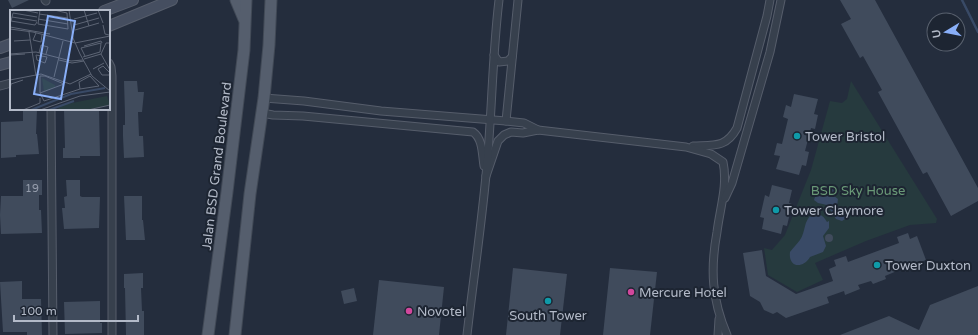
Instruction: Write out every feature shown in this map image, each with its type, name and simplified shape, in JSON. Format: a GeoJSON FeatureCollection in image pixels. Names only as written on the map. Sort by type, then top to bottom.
{"type":"FeatureCollection","features":[{"type":"Feature","properties":{"kind":"main road"},"geometry":{"type":"LineString","coordinates":[[107,10],[133,0]]}},
{"type":"Feature","properties":{"kind":"main road"},"geometry":{"type":"LineString","coordinates":[[110,26],[172,0]]}},
{"type":"Feature","properties":{"kind":"main road"},"geometry":{"type":"LineString","coordinates":[[236,0],[246,23]]}},
{"type":"Feature","properties":{"kind":"main road","name":"Jalan BSD Grand Boulevard"},"geometry":{"type":"LineString","coordinates":[[208,335],[244,50],[246,0]]}},
{"type":"Feature","properties":{"kind":"main road"},"geometry":{"type":"LineString","coordinates":[[235,335],[250,194],[264,98],[269,45],[271,0]]}},
{"type":"Feature","properties":{"kind":"main road"},"geometry":{"type":"LineString","coordinates":[[0,48],[10,44]]}},
{"type":"Feature","properties":{"kind":"main road"},"geometry":{"type":"LineString","coordinates":[[0,66],[10,62]]}},
{"type":"Feature","properties":{"kind":"street"},"geometry":{"type":"LineString","coordinates":[[467,335],[486,176],[499,0]]}},
{"type":"Feature","properties":{"kind":"street"},"geometry":{"type":"LineString","coordinates":[[506,121],[518,0]]}},
{"type":"Feature","properties":{"kind":"street"},"geometry":{"type":"LineString","coordinates":[[686,147],[713,145],[727,142],[732,137],[737,128],[770,0]]}},
{"type":"Feature","properties":{"kind":"street"},"geometry":{"type":"LineString","coordinates":[[722,204],[732,183],[746,130],[770,52],[781,0]]}},
{"type":"Feature","properties":{"kind":"street"},"geometry":{"type":"LineString","coordinates":[[494,55],[499,62],[508,61],[512,57]]}},
{"type":"Feature","properties":{"kind":"street"},"geometry":{"type":"LineString","coordinates":[[110,65],[112,76],[112,335]]}},
{"type":"Feature","properties":{"kind":"street"},"geometry":{"type":"LineString","coordinates":[[0,86],[10,83]]}},
{"type":"Feature","properties":{"kind":"street"},"geometry":{"type":"LineString","coordinates":[[264,98],[304,101],[381,111],[524,123],[538,130]]}},
{"type":"Feature","properties":{"kind":"street"},"geometry":{"type":"LineString","coordinates":[[303,116],[298,107],[299,104],[304,101]]}},
{"type":"Feature","properties":{"kind":"street"},"geometry":{"type":"LineString","coordinates":[[51,110],[53,335]]}},
{"type":"Feature","properties":{"kind":"street"},"geometry":{"type":"LineString","coordinates":[[262,113],[473,132],[478,135],[481,142],[486,176]]}},
{"type":"Feature","properties":{"kind":"street"},"geometry":{"type":"LineString","coordinates":[[737,128],[746,130]]}},
{"type":"Feature","properties":{"kind":"street"},"geometry":{"type":"LineString","coordinates":[[486,176],[498,141],[504,135],[511,132],[524,133],[538,130],[686,147],[711,154],[723,162],[726,174],[716,233],[713,278],[715,301],[719,316],[727,335]]}},
{"type":"Feature","properties":{"kind":"street"},"geometry":{"type":"LineString","coordinates":[[718,335],[719,316]]}},
{"type":"Feature","properties":{"kind":"green space","name":"BSD Sky House"},"geometry":{"type":"Polygon","coordinates":[[[851,81],[937,219],[936,223],[910,225],[866,241],[815,263],[823,280],[797,292],[768,275],[764,248],[772,250],[785,235],[811,170],[830,101],[842,103],[847,99],[851,81]]]}},
{"type":"Feature","properties":{"kind":"water"},"geometry":{"type":"Polygon","coordinates":[[[833,187],[836,190],[834,196],[838,199],[837,206],[845,213],[845,219],[842,221],[836,219],[827,205],[818,203],[814,200],[815,197],[822,193],[823,189],[833,187]]]}},
{"type":"Feature","properties":{"kind":"water"},"geometry":{"type":"Polygon","coordinates":[[[812,214],[821,215],[827,222],[829,221],[829,228],[823,236],[826,246],[823,252],[810,257],[804,264],[797,265],[791,261],[790,252],[800,240],[807,220],[812,214]]]}},
{"type":"Feature","properties":{"kind":"building"},"geometry":{"type":"Polygon","coordinates":[[[8,0],[29,0],[12,8],[8,0]]]}},
{"type":"Feature","properties":{"kind":"building"},"geometry":{"type":"Polygon","coordinates":[[[840,0],[875,0],[978,188],[978,201],[951,216],[927,172],[923,174],[878,92],[882,90],[863,56],[860,58],[841,24],[851,19],[840,0]]]}},
{"type":"Feature","properties":{"kind":"building"},"geometry":{"type":"Polygon","coordinates":[[[124,81],[137,81],[138,92],[144,92],[142,112],[138,112],[139,136],[143,136],[144,157],[124,158],[124,81]]]}},
{"type":"Feature","properties":{"kind":"building","name":"Tower Bristol"},"geometry":{"type":"Polygon","coordinates":[[[794,94],[818,99],[814,114],[818,115],[815,129],[811,128],[805,151],[809,152],[806,166],[802,165],[799,175],[776,169],[780,156],[774,155],[777,143],[782,144],[788,119],[783,117],[786,105],[791,107],[794,94]]]}},
{"type":"Feature","properties":{"kind":"building"},"geometry":{"type":"Polygon","coordinates":[[[23,110],[37,110],[36,134],[39,154],[16,155],[16,157],[1,158],[1,122],[23,121],[23,110]]]}},
{"type":"Feature","properties":{"kind":"building"},"geometry":{"type":"Polygon","coordinates":[[[64,110],[99,110],[100,156],[63,158],[63,148],[65,148],[64,110]]]}},
{"type":"Feature","properties":{"kind":"building"},"geometry":{"type":"Polygon","coordinates":[[[23,180],[42,180],[42,195],[39,195],[39,210],[41,210],[42,233],[1,234],[1,196],[23,196],[23,180]]]}},
{"type":"Feature","properties":{"kind":"building"},"geometry":{"type":"Polygon","coordinates":[[[66,180],[80,180],[80,196],[82,197],[100,197],[99,228],[64,229],[62,208],[65,208],[64,197],[67,196],[66,180]]]}},
{"type":"Feature","properties":{"kind":"building","name":"Tower Claymore"},"geometry":{"type":"Polygon","coordinates":[[[772,185],[792,190],[789,203],[792,204],[787,226],[783,225],[781,234],[762,229],[764,218],[760,217],[765,195],[769,197],[772,185]]]}},
{"type":"Feature","properties":{"kind":"building"},"geometry":{"type":"Polygon","coordinates":[[[124,196],[142,196],[142,220],[145,240],[126,240],[124,196]]]}},
{"type":"Feature","properties":{"kind":"building"},"geometry":{"type":"Polygon","coordinates":[[[908,233],[910,239],[917,236],[926,260],[918,263],[920,267],[906,272],[904,268],[885,276],[886,279],[873,284],[871,281],[858,285],[860,289],[845,295],[844,291],[827,297],[829,303],[786,318],[777,312],[773,314],[764,310],[760,302],[750,296],[743,253],[762,250],[766,276],[796,294],[833,281],[829,269],[836,266],[834,260],[846,256],[848,262],[899,243],[897,237],[908,233]]]}},
{"type":"Feature","properties":{"kind":"building"},"geometry":{"type":"Polygon","coordinates":[[[827,234],[831,234],[833,238],[831,242],[827,242],[825,240],[825,236],[827,234]]]}},
{"type":"Feature","properties":{"kind":"building"},"geometry":{"type":"Polygon","coordinates":[[[513,268],[567,274],[560,335],[506,335],[513,268]]]}},
{"type":"Feature","properties":{"kind":"building","name":"Mercure Hotel"},"geometry":{"type":"Polygon","coordinates":[[[610,268],[657,272],[650,335],[603,335],[610,268]]]}},
{"type":"Feature","properties":{"kind":"building"},"geometry":{"type":"Polygon","coordinates":[[[143,273],[143,288],[141,288],[142,311],[144,311],[144,335],[126,335],[124,274],[143,273]]]}},
{"type":"Feature","properties":{"kind":"building","name":"Novotel"},"geometry":{"type":"Polygon","coordinates":[[[379,280],[444,287],[439,335],[373,335],[379,280]]]}},
{"type":"Feature","properties":{"kind":"building"},"geometry":{"type":"Polygon","coordinates":[[[22,281],[22,299],[41,299],[42,335],[27,335],[27,332],[3,332],[0,282],[22,281]]]}},
{"type":"Feature","properties":{"kind":"building"},"geometry":{"type":"Polygon","coordinates":[[[978,286],[978,335],[840,335],[889,316],[919,330],[930,305],[978,286]]]}},
{"type":"Feature","properties":{"kind":"building"},"geometry":{"type":"Polygon","coordinates":[[[354,288],[357,301],[344,304],[341,291],[354,288]]]}},
{"type":"Feature","properties":{"kind":"building"},"geometry":{"type":"Polygon","coordinates":[[[100,301],[100,323],[102,323],[102,333],[65,334],[64,302],[100,301]]]}},
{"type":"Feature","properties":{"kind":"waterway"},"geometry":{"type":"LineString","coordinates":[[962,0],[978,32]]}},
{"type":"Feature","properties":{"kind":"place","name":"Tower Bristol"},"geometry":{"type":"Point","coordinates":[797,136]}},
{"type":"Feature","properties":{"kind":"place","name":"Tower Claymore"},"geometry":{"type":"Point","coordinates":[776,210]}},
{"type":"Feature","properties":{"kind":"place","name":"Tower Duxton"},"geometry":{"type":"Point","coordinates":[877,265]}},
{"type":"Feature","properties":{"kind":"place","name":"Mercure Hotel"},"geometry":{"type":"Point","coordinates":[631,292]}},
{"type":"Feature","properties":{"kind":"place","name":"South Tower"},"geometry":{"type":"Point","coordinates":[548,301]}},
{"type":"Feature","properties":{"kind":"place","name":"Novotel"},"geometry":{"type":"Point","coordinates":[409,311]}}]}
